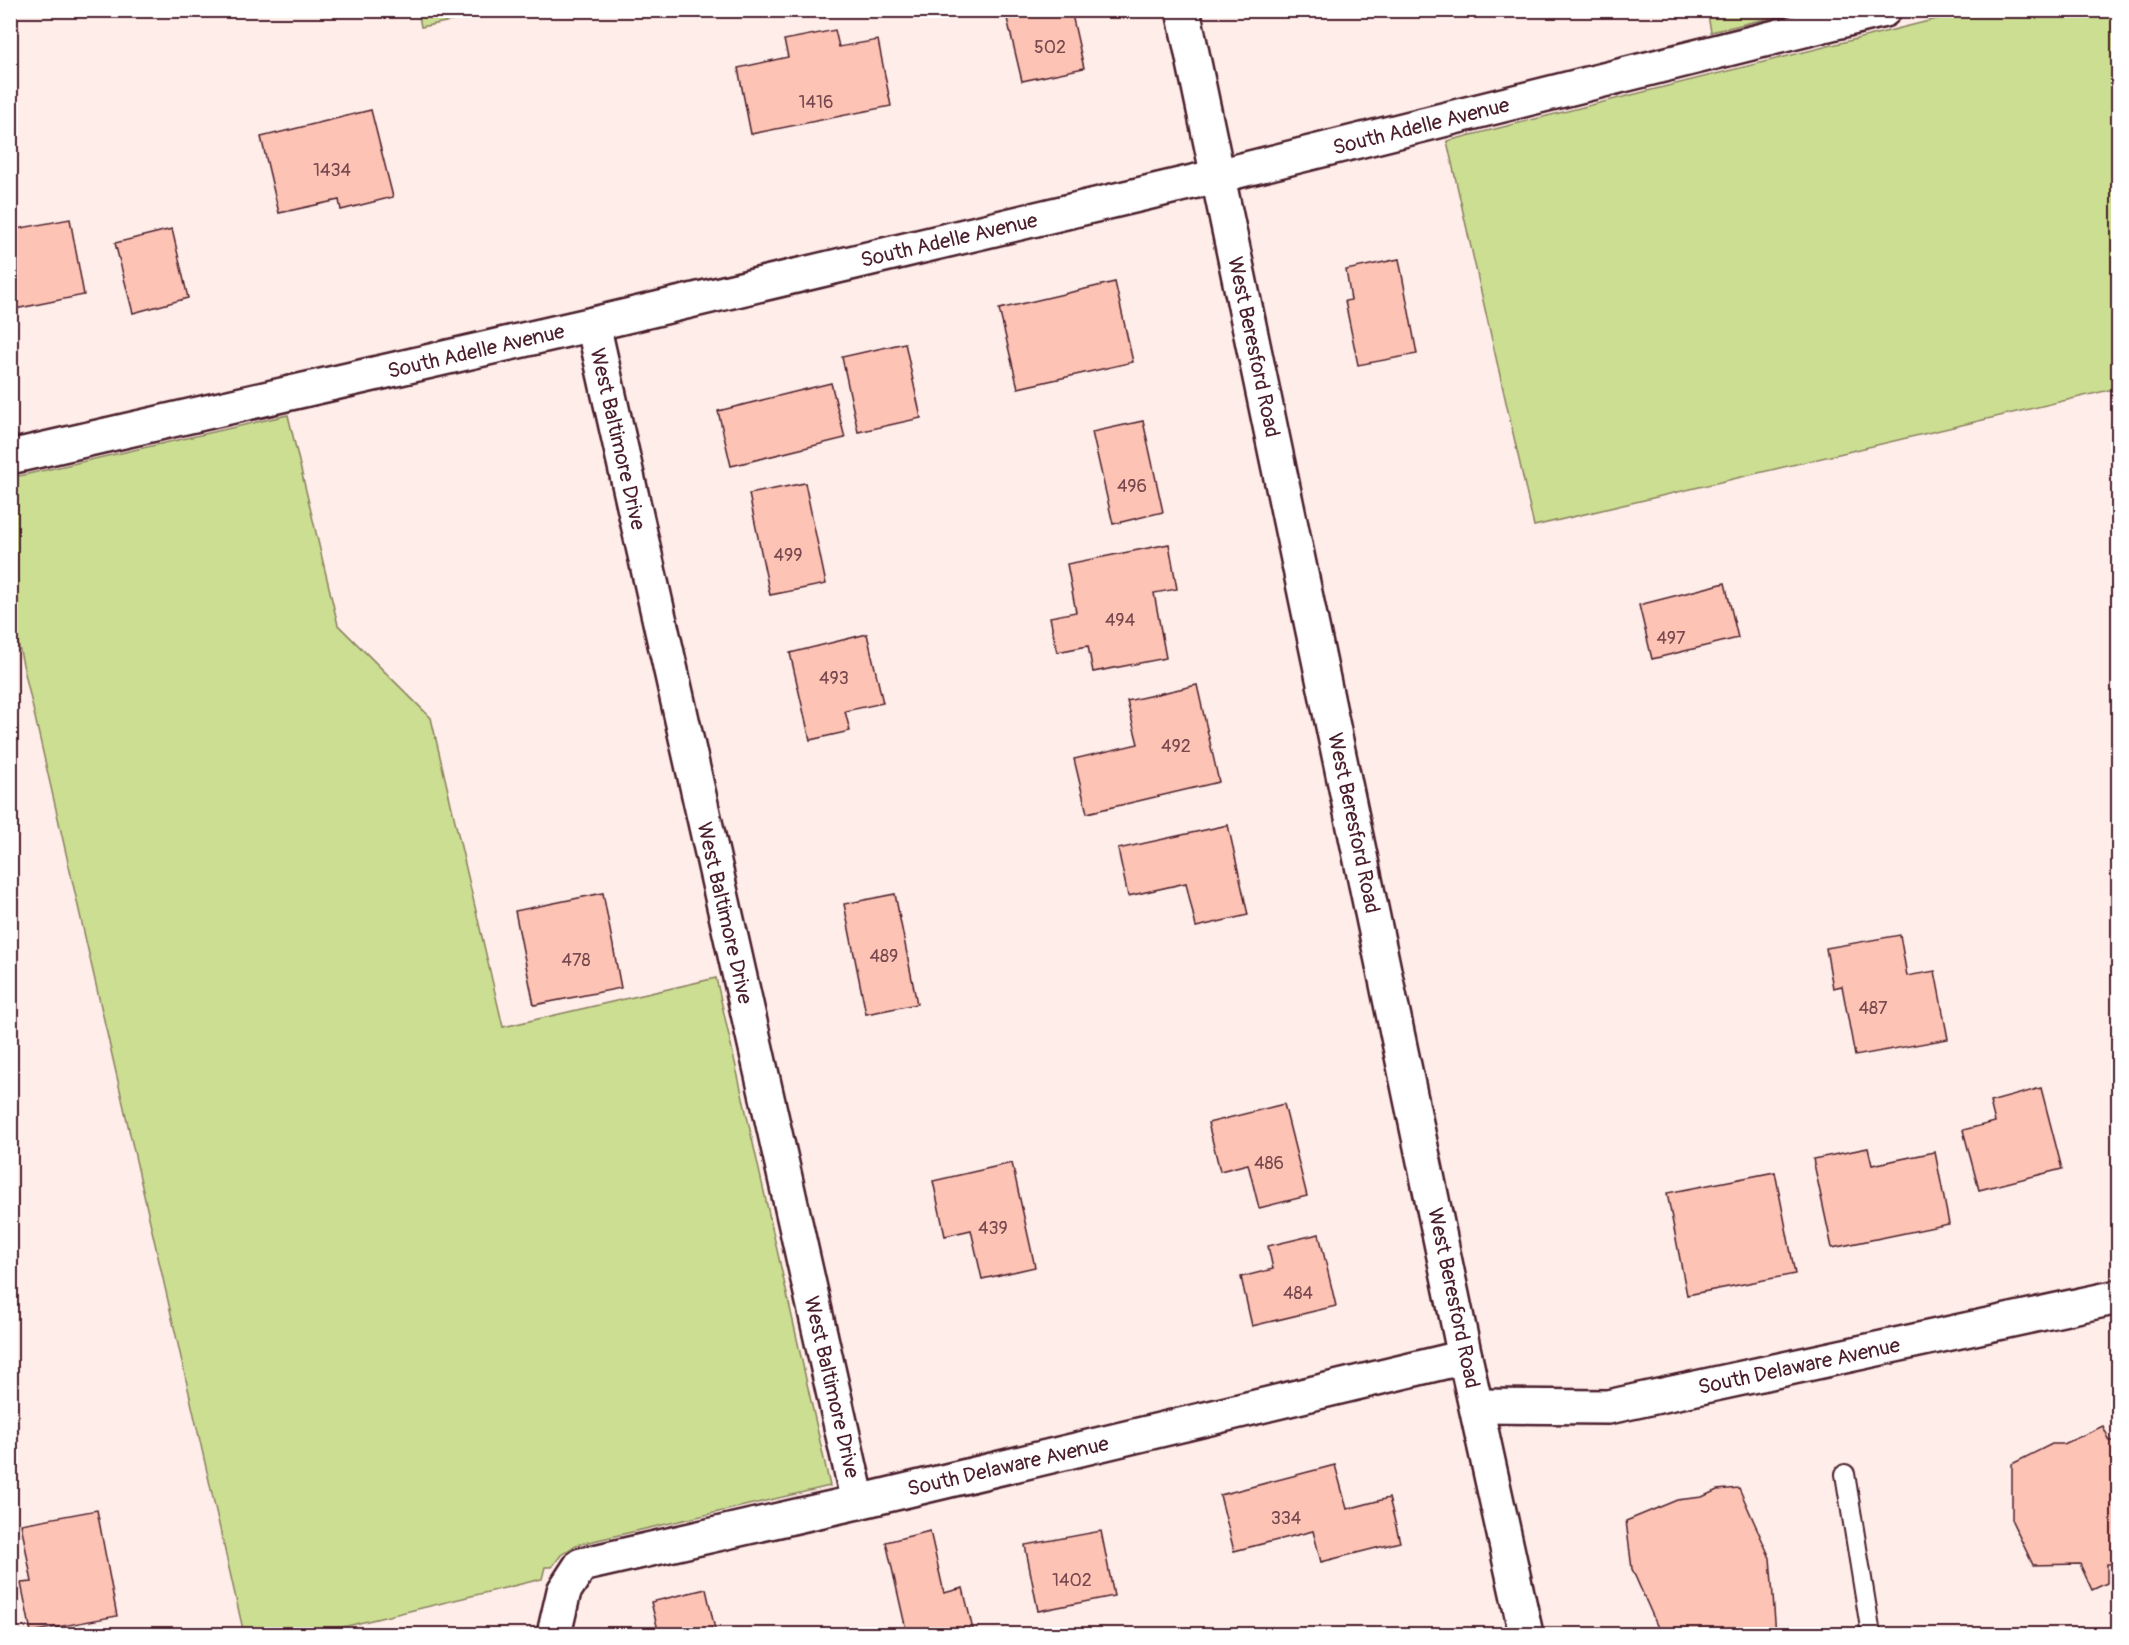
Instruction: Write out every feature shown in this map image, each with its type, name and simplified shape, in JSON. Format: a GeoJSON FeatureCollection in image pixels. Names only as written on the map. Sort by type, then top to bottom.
{"type":"FeatureCollection","features":[{"type":"Feature","properties":{"kind":"street","name":"West Beresford Road"},"geometry":{"type":"LineString","coordinates":[[1183,10],[1465,1357],[1526,1635]]}},
{"type":"Feature","properties":{"kind":"street","name":"South Adelle Avenue"},"geometry":{"type":"LineString","coordinates":[[10,457],[593,324],[1218,176],[1884,10]]}},
{"type":"Feature","properties":{"kind":"street","name":"West Baltimore Drive"},"geometry":{"type":"LineString","coordinates":[[593,324],[858,1502]]}},
{"type":"Feature","properties":{"kind":"street","name":"South Delaware Avenue"},"geometry":{"type":"LineString","coordinates":[[1477,1406],[1608,1407],[2118,1297]]}},
{"type":"Feature","properties":{"kind":"street","name":"South Delaware Avenue"},"geometry":{"type":"LineString","coordinates":[[554,1635],[564,1591],[581,1565],[858,1502],[1465,1357]]}},
{"type":"Feature","properties":{"kind":"lane"},"geometry":{"type":"LineString","coordinates":[[1845,1474],[1871,1635]]}},
{"type":"Feature","properties":{"kind":"path"},"geometry":{"type":"LineString","coordinates":[[2118,139],[2116,140],[2118,152]]}},
{"type":"Feature","properties":{"kind":"green space"},"geometry":{"type":"Polygon","coordinates":[[[418,10],[500,10],[500,11],[421,27],[418,10]]]}},
{"type":"Feature","properties":{"kind":"green space"},"geometry":{"type":"Polygon","coordinates":[[[1707,10],[1798,10],[1798,11],[1711,32],[1707,10]]]}},
{"type":"Feature","properties":{"kind":"green space"},"geometry":{"type":"Polygon","coordinates":[[[1973,10],[2118,11],[2118,388],[1534,526],[1447,141],[1973,10]]]}},
{"type":"Feature","properties":{"kind":"green space"},"geometry":{"type":"Polygon","coordinates":[[[288,415],[338,625],[431,718],[503,1027],[716,978],[830,1486],[576,1545],[561,1555],[552,1567],[545,1567],[542,1579],[314,1634],[244,1634],[11,612],[10,478],[288,415]]]}},
{"type":"Feature","properties":{"kind":"building"},"geometry":{"type":"Polygon","coordinates":[[[1005,10],[1071,10],[1084,68],[1022,81],[1005,10]]]}},
{"type":"Feature","properties":{"kind":"building"},"geometry":{"type":"Polygon","coordinates":[[[835,30],[839,47],[878,40],[891,106],[751,134],[738,68],[788,57],[784,40],[835,30]]]}},
{"type":"Feature","properties":{"kind":"building"},"geometry":{"type":"Polygon","coordinates":[[[371,110],[393,197],[341,210],[339,200],[279,213],[261,137],[371,110]]]}},
{"type":"Feature","properties":{"kind":"building"},"geometry":{"type":"Polygon","coordinates":[[[70,219],[84,295],[10,310],[10,230],[70,219]]]}},
{"type":"Feature","properties":{"kind":"building"},"geometry":{"type":"Polygon","coordinates":[[[172,229],[188,298],[133,313],[115,243],[172,229]]]}},
{"type":"Feature","properties":{"kind":"building"},"geometry":{"type":"Polygon","coordinates":[[[1399,259],[1417,354],[1358,365],[1345,301],[1351,300],[1346,270],[1399,259]]]}},
{"type":"Feature","properties":{"kind":"building"},"geometry":{"type":"Polygon","coordinates":[[[1115,282],[1133,362],[1018,388],[999,309],[1115,282]]]}},
{"type":"Feature","properties":{"kind":"building"},"geometry":{"type":"Polygon","coordinates":[[[905,343],[921,418],[858,432],[842,357],[905,343]]]}},
{"type":"Feature","properties":{"kind":"building"},"geometry":{"type":"Polygon","coordinates":[[[831,383],[845,438],[731,466],[718,411],[831,383]]]}},
{"type":"Feature","properties":{"kind":"building"},"geometry":{"type":"Polygon","coordinates":[[[1143,421],[1163,512],[1113,524],[1092,432],[1143,421]]]}},
{"type":"Feature","properties":{"kind":"building"},"geometry":{"type":"Polygon","coordinates":[[[805,483],[826,584],[770,595],[749,494],[805,483]]]}},
{"type":"Feature","properties":{"kind":"building"},"geometry":{"type":"Polygon","coordinates":[[[1169,544],[1177,589],[1154,593],[1166,658],[1093,672],[1088,646],[1057,652],[1050,617],[1076,612],[1067,564],[1169,544]]]}},
{"type":"Feature","properties":{"kind":"building"},"geometry":{"type":"Polygon","coordinates":[[[1725,583],[1738,638],[1652,659],[1639,605],[1725,583]]]}},
{"type":"Feature","properties":{"kind":"building"},"geometry":{"type":"Polygon","coordinates":[[[867,634],[883,703],[845,711],[850,731],[810,740],[790,653],[867,634]]]}},
{"type":"Feature","properties":{"kind":"building"},"geometry":{"type":"Polygon","coordinates":[[[1197,685],[1219,782],[1087,813],[1074,759],[1138,744],[1127,701],[1197,685]]]}},
{"type":"Feature","properties":{"kind":"building"},"geometry":{"type":"Polygon","coordinates":[[[1228,825],[1248,915],[1196,927],[1186,883],[1128,896],[1118,849],[1228,825]]]}},
{"type":"Feature","properties":{"kind":"building"},"geometry":{"type":"Polygon","coordinates":[[[603,893],[621,988],[534,1005],[515,911],[603,893]]]}},
{"type":"Feature","properties":{"kind":"building"},"geometry":{"type":"Polygon","coordinates":[[[895,894],[917,1004],[866,1014],[844,904],[895,894]]]}},
{"type":"Feature","properties":{"kind":"building"},"geometry":{"type":"Polygon","coordinates":[[[1900,935],[1907,976],[1935,971],[1948,1039],[1855,1056],[1842,986],[1833,988],[1826,948],[1900,935]]]}},
{"type":"Feature","properties":{"kind":"building"},"geometry":{"type":"Polygon","coordinates":[[[2041,1088],[2062,1169],[1979,1190],[1963,1130],[1995,1122],[1990,1102],[2041,1088]]]}},
{"type":"Feature","properties":{"kind":"building"},"geometry":{"type":"Polygon","coordinates":[[[1284,1104],[1307,1196],[1259,1208],[1248,1164],[1220,1171],[1208,1123],[1284,1104]]]}},
{"type":"Feature","properties":{"kind":"building"},"geometry":{"type":"Polygon","coordinates":[[[1868,1148],[1872,1165],[1935,1152],[1949,1224],[1832,1248],[1813,1159],[1868,1148]]]}},
{"type":"Feature","properties":{"kind":"building"},"geometry":{"type":"Polygon","coordinates":[[[1012,1163],[1035,1267],[982,1279],[971,1230],[945,1236],[933,1181],[1012,1163]]]}},
{"type":"Feature","properties":{"kind":"building"},"geometry":{"type":"Polygon","coordinates":[[[1775,1172],[1795,1274],[1687,1295],[1667,1193],[1775,1172]]]}},
{"type":"Feature","properties":{"kind":"building"},"geometry":{"type":"Polygon","coordinates":[[[1319,1234],[1336,1306],[1252,1326],[1241,1277],[1273,1269],[1268,1246],[1319,1234]]]}},
{"type":"Feature","properties":{"kind":"building"},"geometry":{"type":"Polygon","coordinates":[[[2103,1426],[2110,1441],[2118,1441],[2118,1564],[2107,1564],[2107,1583],[2092,1590],[2080,1564],[2033,1565],[2012,1521],[2012,1464],[2052,1444],[2064,1444],[2103,1426]]]}},
{"type":"Feature","properties":{"kind":"building"},"geometry":{"type":"Polygon","coordinates":[[[1335,1465],[1347,1509],[1389,1498],[1400,1542],[1321,1562],[1313,1531],[1234,1551],[1220,1495],[1335,1465]]]}},
{"type":"Feature","properties":{"kind":"building"},"geometry":{"type":"Polygon","coordinates":[[[1739,1488],[1770,1558],[1776,1634],[1649,1634],[1659,1630],[1632,1569],[1626,1521],[1677,1500],[1702,1497],[1717,1490],[1739,1488]]]}},
{"type":"Feature","properties":{"kind":"building"},"geometry":{"type":"Polygon","coordinates":[[[97,1510],[117,1616],[31,1632],[21,1583],[32,1582],[21,1524],[97,1510]]]}},
{"type":"Feature","properties":{"kind":"building"},"geometry":{"type":"Polygon","coordinates":[[[930,1531],[944,1593],[963,1588],[974,1634],[907,1634],[886,1542],[930,1531]]]}},
{"type":"Feature","properties":{"kind":"building"},"geometry":{"type":"Polygon","coordinates":[[[1101,1531],[1114,1596],[1038,1611],[1025,1545],[1101,1531]]]}},
{"type":"Feature","properties":{"kind":"building"},"geometry":{"type":"Polygon","coordinates":[[[706,1589],[716,1634],[659,1634],[651,1602],[706,1589]]]}}]}
